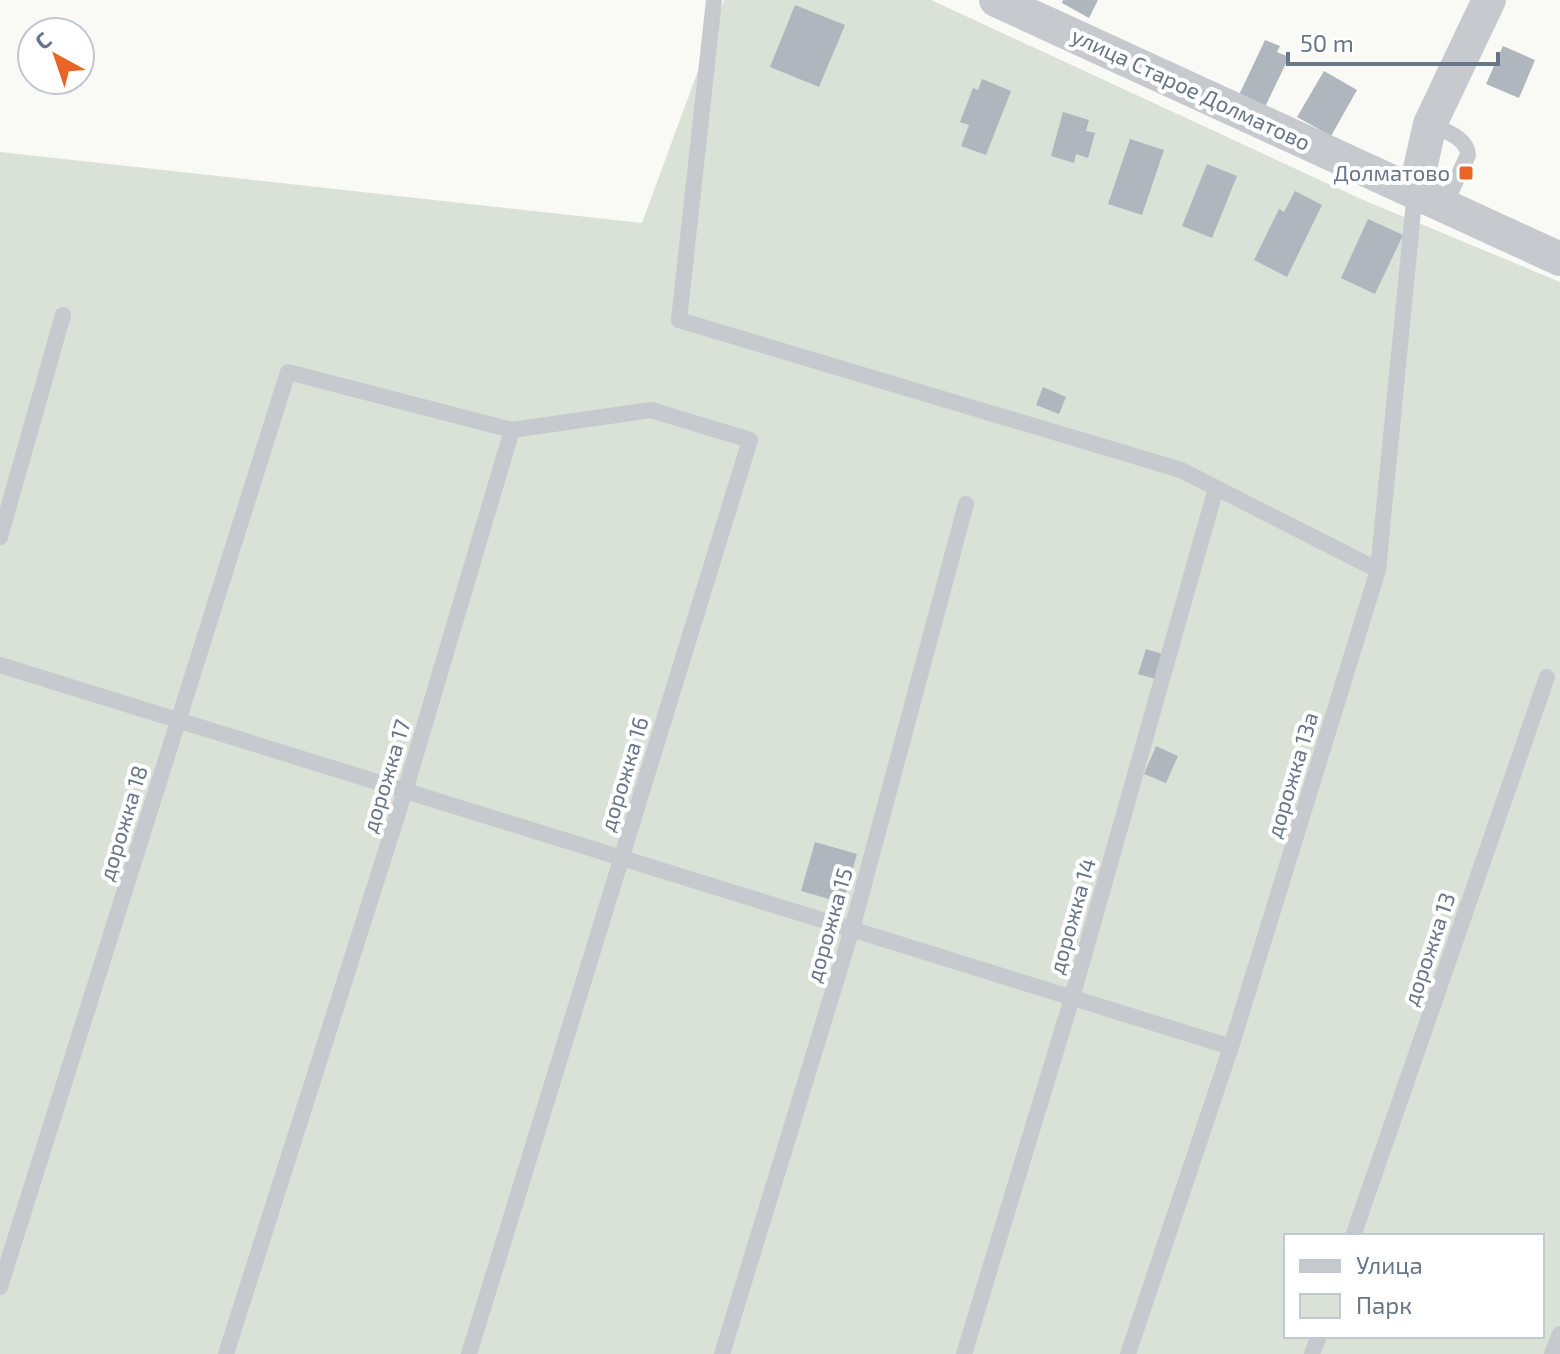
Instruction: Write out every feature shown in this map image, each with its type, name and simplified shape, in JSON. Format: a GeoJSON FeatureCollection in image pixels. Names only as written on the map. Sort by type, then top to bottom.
{"type":"FeatureCollection","features":[{"type":"Feature","properties":{"kind":"street","name":"улица Старое Долматово"},"geometry":{"type":"LineString","coordinates":[[996,0],[1560,259]]}},
{"type":"Feature","properties":{"kind":"street"},"geometry":{"type":"LineString","coordinates":[[1430,199],[1418,167],[1430,124],[1489,0]]}},
{"type":"Feature","properties":{"kind":"lane"},"geometry":{"type":"LineString","coordinates":[[714,0],[679,320],[1181,470],[1378,570]]}},
{"type":"Feature","properties":{"kind":"lane","name":"дорожка 13а"},"geometry":{"type":"LineString","coordinates":[[1128,1354],[1231,1047],[1378,570],[1430,199],[1468,155],[1463,141],[1430,124]]}},
{"type":"Feature","properties":{"kind":"lane"},"geometry":{"type":"LineString","coordinates":[[0,537],[63,315]]}},
{"type":"Feature","properties":{"kind":"lane","name":"дорожка 18"},"geometry":{"type":"LineString","coordinates":[[0,1287],[288,372],[512,430]]}},
{"type":"Feature","properties":{"kind":"lane","name":"дорожка 16"},"geometry":{"type":"LineString","coordinates":[[469,1354],[750,440],[651,410],[512,430]]}},
{"type":"Feature","properties":{"kind":"lane","name":"дорожка 17"},"geometry":{"type":"LineString","coordinates":[[226,1354],[405,791],[512,430]]}},
{"type":"Feature","properties":{"kind":"lane","name":"дорожка 14"},"geometry":{"type":"LineString","coordinates":[[964,1354],[1072,998],[1216,488]]}},
{"type":"Feature","properties":{"kind":"lane","name":"дорожка 15"},"geometry":{"type":"LineString","coordinates":[[722,1354],[852,929],[966,504]]}},
{"type":"Feature","properties":{"kind":"lane"},"geometry":{"type":"LineString","coordinates":[[0,665],[1231,1047]]}},
{"type":"Feature","properties":{"kind":"lane","name":"дорожка 13"},"geometry":{"type":"LineString","coordinates":[[1354,1234],[1547,677]]}},
{"type":"Feature","properties":{"kind":"lane"},"geometry":{"type":"LineString","coordinates":[[1552,1354],[1560,1334]]}},
{"type":"Feature","properties":{"kind":"green space"},"geometry":{"type":"Polygon","coordinates":[[[724,0],[931,0],[1361,199],[1560,282],[1560,1354],[0,1354],[0,152],[642,223],[724,0]]]}},
{"type":"Feature","properties":{"kind":"building"},"geometry":{"type":"Polygon","coordinates":[[[1063,0],[1098,0],[1089,18],[1062,3],[1063,0]]]}},
{"type":"Feature","properties":{"kind":"building"},"geometry":{"type":"Polygon","coordinates":[[[795,5],[845,25],[819,87],[770,67],[795,5]]]}},
{"type":"Feature","properties":{"kind":"building"},"geometry":{"type":"Polygon","coordinates":[[[1265,40],[1280,46],[1277,52],[1289,57],[1265,107],[1239,95],[1265,40]]]}},
{"type":"Feature","properties":{"kind":"building"},"geometry":{"type":"Polygon","coordinates":[[[1503,46],[1535,60],[1519,98],[1486,84],[1503,46]]]}},
{"type":"Feature","properties":{"kind":"building"},"geometry":{"type":"Polygon","coordinates":[[[1324,71],[1357,90],[1331,136],[1297,117],[1324,71]]]}},
{"type":"Feature","properties":{"kind":"building"},"geometry":{"type":"Polygon","coordinates":[[[982,79],[1011,91],[986,155],[961,146],[969,125],[960,122],[973,88],[978,90],[982,79]]]}},
{"type":"Feature","properties":{"kind":"building"},"geometry":{"type":"Polygon","coordinates":[[[1063,112],[1089,120],[1086,131],[1095,133],[1088,158],[1076,154],[1074,163],[1051,156],[1063,112]]]}},
{"type":"Feature","properties":{"kind":"building"},"geometry":{"type":"Polygon","coordinates":[[[1130,139],[1164,150],[1142,215],[1108,204],[1130,139]]]}},
{"type":"Feature","properties":{"kind":"building"},"geometry":{"type":"Polygon","coordinates":[[[1207,164],[1237,176],[1212,238],[1182,226],[1207,164]]]}},
{"type":"Feature","properties":{"kind":"building"},"geometry":{"type":"Polygon","coordinates":[[[1295,191],[1322,205],[1287,277],[1254,260],[1279,209],[1284,212],[1295,191]]]}},
{"type":"Feature","properties":{"kind":"building"},"geometry":{"type":"Polygon","coordinates":[[[1368,219],[1403,235],[1375,294],[1341,278],[1368,219]]]}},
{"type":"Feature","properties":{"kind":"building"},"geometry":{"type":"Polygon","coordinates":[[[1043,387],[1066,397],[1059,414],[1036,405],[1043,387]]]}},
{"type":"Feature","properties":{"kind":"building"},"geometry":{"type":"Polygon","coordinates":[[[1146,649],[1162,654],[1155,679],[1138,674],[1146,649]]]}},
{"type":"Feature","properties":{"kind":"building"},"geometry":{"type":"Polygon","coordinates":[[[1156,746],[1178,756],[1166,783],[1144,774],[1156,746]]]}},
{"type":"Feature","properties":{"kind":"building"},"geometry":{"type":"Polygon","coordinates":[[[815,842],[857,854],[843,903],[801,891],[815,842]]]}},
{"type":"Feature","properties":{"kind":"place","name":"Долматово"},"geometry":{"type":"Point","coordinates":[1466,173]}}]}
